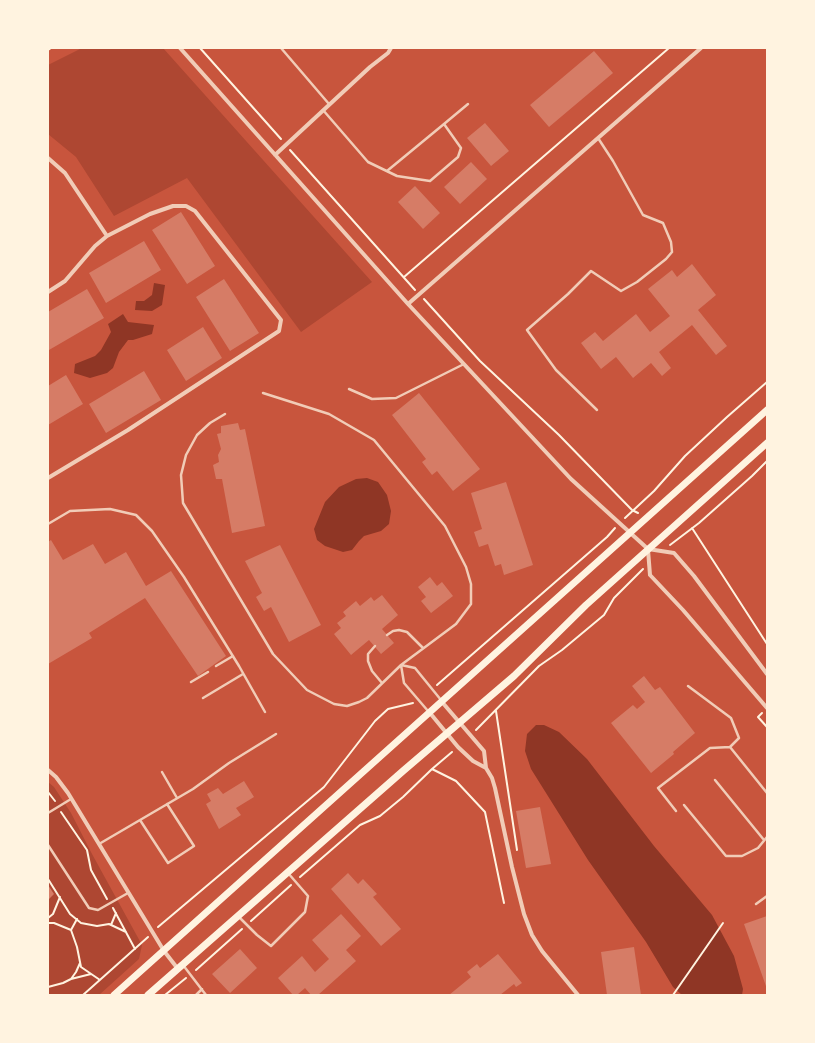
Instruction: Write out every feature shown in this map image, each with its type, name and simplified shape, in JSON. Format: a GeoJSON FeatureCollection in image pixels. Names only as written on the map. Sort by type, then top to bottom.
{"type":"FeatureCollection","features":[{"type":"Feature","properties":{"kind":"main road"},"geometry":{"type":"LineString","coordinates":[[114,995],[767,410]]}},
{"type":"Feature","properties":{"kind":"main road"},"geometry":{"type":"LineString","coordinates":[[148,995],[514,676],[586,605],[767,443]]}},
{"type":"Feature","properties":{"kind":"street"},"geometry":{"type":"LineString","coordinates":[[180,48],[408,304],[571,479],[648,549],[674,553],[694,576],[767,674]]}},
{"type":"Feature","properties":{"kind":"street"},"geometry":{"type":"LineString","coordinates":[[275,155],[329,104],[388,53],[391,48]]}},
{"type":"Feature","properties":{"kind":"street"},"geometry":{"type":"LineString","coordinates":[[408,304],[701,48]]}},
{"type":"Feature","properties":{"kind":"street"},"geometry":{"type":"LineString","coordinates":[[48,158],[65,173],[107,236]]}},
{"type":"Feature","properties":{"kind":"street"},"geometry":{"type":"LineString","coordinates":[[48,292],[65,281],[95,246],[107,236],[150,214],[173,206],[186,206],[195,211],[281,320],[279,331],[128,430],[48,478]]}},
{"type":"Feature","properties":{"kind":"street"},"geometry":{"type":"LineString","coordinates":[[648,549],[650,575],[683,610],[767,709]]}},
{"type":"Feature","properties":{"kind":"street"},"geometry":{"type":"LineString","coordinates":[[442,702],[484,751],[486,768],[492,778],[495,788],[524,914],[532,935],[542,951],[578,995]]}},
{"type":"Feature","properties":{"kind":"street"},"geometry":{"type":"LineString","coordinates":[[430,713],[458,747],[473,761],[486,768]]}},
{"type":"Feature","properties":{"kind":"street"},"geometry":{"type":"LineString","coordinates":[[48,770],[56,776],[71,799],[164,951],[181,967]]}},
{"type":"Feature","properties":{"kind":"lane"},"geometry":{"type":"LineString","coordinates":[[281,48],[329,104]]}},
{"type":"Feature","properties":{"kind":"lane"},"geometry":{"type":"LineString","coordinates":[[387,171],[468,104]]}},
{"type":"Feature","properties":{"kind":"lane"},"geometry":{"type":"LineString","coordinates":[[323,110],[368,162],[397,176],[430,181],[458,157],[461,148],[444,124]]}},
{"type":"Feature","properties":{"kind":"lane"},"geometry":{"type":"LineString","coordinates":[[597,410],[556,370],[526,330],[568,294],[591,271],[621,291],[637,282],[666,260],[672,252],[672,242],[663,223],[643,215],[613,161],[598,138]]}},
{"type":"Feature","properties":{"kind":"lane"},"geometry":{"type":"LineString","coordinates":[[349,389],[372,399],[396,398],[465,364]]}},
{"type":"Feature","properties":{"kind":"lane"},"geometry":{"type":"LineString","coordinates":[[225,414],[210,423],[197,435],[186,455],[181,475],[183,503],[273,654],[307,690],[334,704],[347,706],[359,702],[367,698],[400,666],[456,624],[471,604],[471,584],[466,567],[445,526],[374,440],[329,414],[263,393]]}},
{"type":"Feature","properties":{"kind":"lane"},"geometry":{"type":"LineString","coordinates":[[48,524],[70,511],[110,508],[136,515],[152,531],[184,577],[233,656],[265,712]]}},
{"type":"Feature","properties":{"kind":"lane"},"geometry":{"type":"LineString","coordinates":[[387,635],[393,631],[399,630],[407,632],[423,648]]}},
{"type":"Feature","properties":{"kind":"lane"},"geometry":{"type":"LineString","coordinates":[[375,646],[368,654],[368,661],[372,671],[382,683]]}},
{"type":"Feature","properties":{"kind":"lane"},"geometry":{"type":"LineString","coordinates":[[216,666],[233,656]]}},
{"type":"Feature","properties":{"kind":"lane"},"geometry":{"type":"LineString","coordinates":[[400,666],[415,668],[442,702]]}},
{"type":"Feature","properties":{"kind":"lane"},"geometry":{"type":"LineString","coordinates":[[400,666],[404,683],[430,713]]}},
{"type":"Feature","properties":{"kind":"lane"},"geometry":{"type":"LineString","coordinates":[[191,682],[208,672]]}},
{"type":"Feature","properties":{"kind":"lane"},"geometry":{"type":"LineString","coordinates":[[203,698],[243,674]]}},
{"type":"Feature","properties":{"kind":"lane"},"geometry":{"type":"LineString","coordinates":[[676,811],[658,788],[710,748],[730,747],[740,738],[731,718],[688,686]]}},
{"type":"Feature","properties":{"kind":"lane"},"geometry":{"type":"LineString","coordinates":[[98,844],[177,798],[229,762],[276,734]]}},
{"type":"Feature","properties":{"kind":"lane"},"geometry":{"type":"LineString","coordinates":[[730,747],[767,793]]}},
{"type":"Feature","properties":{"kind":"lane"},"geometry":{"type":"LineString","coordinates":[[162,772],[177,798]]}},
{"type":"Feature","properties":{"kind":"lane"},"geometry":{"type":"LineString","coordinates":[[715,780],[764,840]]}},
{"type":"Feature","properties":{"kind":"lane"},"geometry":{"type":"LineString","coordinates":[[48,813],[71,799]]}},
{"type":"Feature","properties":{"kind":"lane"},"geometry":{"type":"LineString","coordinates":[[140,820],[168,863],[194,846],[167,804]]}},
{"type":"Feature","properties":{"kind":"lane"},"geometry":{"type":"LineString","coordinates":[[684,805],[726,856],[742,856],[758,848],[767,837]]}},
{"type":"Feature","properties":{"kind":"lane"},"geometry":{"type":"LineString","coordinates":[[48,845],[89,908],[98,910],[128,893]]}},
{"type":"Feature","properties":{"kind":"lane"},"geometry":{"type":"LineString","coordinates":[[238,916],[246,925],[271,946],[305,912],[308,896],[288,872]]}},
{"type":"Feature","properties":{"kind":"lane"},"geometry":{"type":"LineString","coordinates":[[756,904],[767,896]]}},
{"type":"Feature","properties":{"kind":"lane"},"geometry":{"type":"LineString","coordinates":[[181,967],[190,974],[206,995]]}},
{"type":"Feature","properties":{"kind":"lane"},"geometry":{"type":"LineString","coordinates":[[196,995],[202,990]]}},
{"type":"Feature","properties":{"kind":"path"},"geometry":{"type":"LineString","coordinates":[[200,48],[480,361],[559,435],[632,510],[647,517]]}},
{"type":"Feature","properties":{"kind":"path"},"geometry":{"type":"LineString","coordinates":[[404,277],[669,48]]}},
{"type":"Feature","properties":{"kind":"path"},"geometry":{"type":"LineString","coordinates":[[662,552],[692,528],[767,462]]}},
{"type":"Feature","properties":{"kind":"path"},"geometry":{"type":"LineString","coordinates":[[692,528],[767,644]]}},
{"type":"Feature","properties":{"kind":"path"},"geometry":{"type":"LineString","coordinates":[[669,532],[678,538]]}},
{"type":"Feature","properties":{"kind":"path"},"geometry":{"type":"LineString","coordinates":[[602,542],[610,551]]}},
{"type":"Feature","properties":{"kind":"path"},"geometry":{"type":"LineString","coordinates":[[471,735],[539,666],[562,650],[604,615],[614,598],[649,563]]}},
{"type":"Feature","properties":{"kind":"path"},"geometry":{"type":"LineString","coordinates":[[626,569],[634,577]]}},
{"type":"Feature","properties":{"kind":"path"},"geometry":{"type":"LineString","coordinates":[[767,709],[758,717],[767,727]]}},
{"type":"Feature","properties":{"kind":"path"},"geometry":{"type":"LineString","coordinates":[[496,711],[518,852]]}},
{"type":"Feature","properties":{"kind":"path"},"geometry":{"type":"LineString","coordinates":[[165,995],[324,855],[360,825],[380,816],[403,798],[432,769],[458,747]]}},
{"type":"Feature","properties":{"kind":"path"},"geometry":{"type":"LineString","coordinates":[[432,769],[456,781],[485,812],[504,903]]}},
{"type":"Feature","properties":{"kind":"path"},"geometry":{"type":"LineString","coordinates":[[48,792],[87,850],[91,870],[127,932],[135,949]]}},
{"type":"Feature","properties":{"kind":"path"},"geometry":{"type":"LineString","coordinates":[[48,879],[70,914],[81,923],[97,926],[109,924],[127,932]]}},
{"type":"Feature","properties":{"kind":"path"},"geometry":{"type":"LineString","coordinates":[[48,918],[53,914],[60,898]]}},
{"type":"Feature","properties":{"kind":"path"},"geometry":{"type":"LineString","coordinates":[[111,925],[116,913]]}},
{"type":"Feature","properties":{"kind":"path"},"geometry":{"type":"LineString","coordinates":[[77,919],[71,930],[77,947],[81,967],[100,980]]}},
{"type":"Feature","properties":{"kind":"path"},"geometry":{"type":"LineString","coordinates":[[48,923],[54,923],[71,930]]}},
{"type":"Feature","properties":{"kind":"path"},"geometry":{"type":"LineString","coordinates":[[673,995],[723,923]]}},
{"type":"Feature","properties":{"kind":"path"},"geometry":{"type":"LineString","coordinates":[[71,979],[80,963]]}},
{"type":"Feature","properties":{"kind":"path"},"geometry":{"type":"LineString","coordinates":[[48,987],[91,974]]}},
{"type":"Feature","properties":{"kind":"shaded area"},"geometry":{"type":"Polygon","coordinates":[[[82,48],[163,48],[372,282],[301,332],[187,178],[114,216],[76,157],[48,134],[48,65],[82,48]]]}},
{"type":"Feature","properties":{"kind":"shaded area"},"geometry":{"type":"Polygon","coordinates":[[[154,283],[165,285],[162,305],[152,311],[135,310],[136,301],[144,301],[152,295],[154,283]]]}},
{"type":"Feature","properties":{"kind":"shaded area"},"geometry":{"type":"Polygon","coordinates":[[[123,314],[128,322],[154,325],[152,334],[133,340],[128,340],[119,352],[113,368],[107,373],[90,378],[74,373],[75,364],[95,356],[101,350],[111,332],[108,324],[123,314]]]}},
{"type":"Feature","properties":{"kind":"shaded area"},"geometry":{"type":"Polygon","coordinates":[[[367,478],[378,482],[387,495],[391,511],[389,524],[381,531],[364,536],[352,550],[343,552],[325,546],[317,540],[314,529],[325,502],[339,487],[356,479],[367,478]]]}},
{"type":"Feature","properties":{"kind":"shaded area"},"geometry":{"type":"Polygon","coordinates":[[[536,725],[544,725],[559,732],[587,759],[654,846],[712,915],[734,956],[743,989],[742,995],[682,995],[673,987],[646,942],[588,860],[531,769],[525,751],[527,734],[536,725]]]}},
{"type":"Feature","properties":{"kind":"shaded area"},"geometry":{"type":"Polygon","coordinates":[[[48,782],[54,787],[71,813],[142,945],[139,959],[99,995],[48,995],[48,782]]]}},
{"type":"Feature","properties":{"kind":"building"},"geometry":{"type":"Polygon","coordinates":[[[594,51],[613,73],[549,127],[530,105],[594,51]]]}},
{"type":"Feature","properties":{"kind":"building"},"geometry":{"type":"Polygon","coordinates":[[[485,123],[509,151],[491,166],[467,138],[485,123]]]}},
{"type":"Feature","properties":{"kind":"building"},"geometry":{"type":"Polygon","coordinates":[[[471,162],[487,179],[460,204],[444,187],[471,162]]]}},
{"type":"Feature","properties":{"kind":"building"},"geometry":{"type":"Polygon","coordinates":[[[415,186],[440,213],[423,229],[398,202],[415,186]]]}},
{"type":"Feature","properties":{"kind":"building"},"geometry":{"type":"Polygon","coordinates":[[[181,212],[215,266],[187,284],[152,230],[181,212]]]}},
{"type":"Feature","properties":{"kind":"building"},"geometry":{"type":"Polygon","coordinates":[[[144,241],[161,270],[106,303],[89,273],[144,241]]]}},
{"type":"Feature","properties":{"kind":"building"},"geometry":{"type":"Polygon","coordinates":[[[692,264],[716,295],[698,310],[727,346],[716,355],[692,325],[659,352],[671,368],[662,376],[651,363],[633,378],[616,357],[601,369],[581,343],[595,332],[603,341],[636,314],[650,332],[670,316],[648,289],[672,270],[677,277],[692,264]]]}},
{"type":"Feature","properties":{"kind":"building"},"geometry":{"type":"Polygon","coordinates":[[[224,279],[259,333],[230,351],[196,297],[224,279]]]}},
{"type":"Feature","properties":{"kind":"building"},"geometry":{"type":"Polygon","coordinates":[[[87,289],[104,318],[49,350],[48,312],[87,289]]]}},
{"type":"Feature","properties":{"kind":"building"},"geometry":{"type":"Polygon","coordinates":[[[203,327],[222,358],[186,381],[167,350],[203,327]]]}},
{"type":"Feature","properties":{"kind":"building"},"geometry":{"type":"Polygon","coordinates":[[[144,371],[161,400],[106,433],[89,404],[144,371]]]}},
{"type":"Feature","properties":{"kind":"building"},"geometry":{"type":"Polygon","coordinates":[[[66,375],[83,404],[48,425],[48,386],[66,375]]]}},
{"type":"Feature","properties":{"kind":"building"},"geometry":{"type":"Polygon","coordinates":[[[419,393],[480,469],[453,491],[437,471],[432,475],[422,462],[426,459],[392,415],[419,393]]]}},
{"type":"Feature","properties":{"kind":"building"},"geometry":{"type":"Polygon","coordinates":[[[238,423],[240,430],[245,429],[265,526],[232,533],[222,479],[216,479],[213,465],[219,462],[218,455],[221,449],[217,434],[221,433],[221,426],[238,423]]]}},
{"type":"Feature","properties":{"kind":"building"},"geometry":{"type":"Polygon","coordinates":[[[506,482],[533,565],[504,575],[501,564],[495,566],[488,544],[479,547],[474,532],[482,529],[471,493],[506,482]]]}},
{"type":"Feature","properties":{"kind":"building"},"geometry":{"type":"Polygon","coordinates":[[[51,540],[63,560],[93,544],[105,564],[126,552],[146,586],[171,571],[226,656],[198,676],[145,598],[89,633],[92,638],[48,664],[48,542],[51,540]]]}},
{"type":"Feature","properties":{"kind":"building"},"geometry":{"type":"Polygon","coordinates":[[[280,545],[321,625],[289,642],[271,607],[264,611],[256,597],[262,593],[245,561],[280,545]]]}},
{"type":"Feature","properties":{"kind":"building"},"geometry":{"type":"Polygon","coordinates":[[[430,577],[437,586],[442,582],[453,596],[431,613],[421,601],[426,597],[418,587],[430,577]]]}},
{"type":"Feature","properties":{"kind":"building"},"geometry":{"type":"Polygon","coordinates":[[[382,595],[398,615],[382,629],[394,643],[381,654],[369,640],[351,655],[334,634],[341,628],[337,623],[346,616],[343,612],[356,601],[360,606],[371,597],[374,601],[382,595]]]}},
{"type":"Feature","properties":{"kind":"building"},"geometry":{"type":"Polygon","coordinates":[[[644,676],[655,690],[660,687],[695,733],[673,752],[674,754],[651,773],[611,723],[633,705],[637,709],[645,702],[632,686],[644,676]]]}},
{"type":"Feature","properties":{"kind":"building"},"geometry":{"type":"Polygon","coordinates":[[[244,781],[254,797],[236,808],[241,815],[219,829],[206,804],[211,801],[207,794],[218,788],[223,794],[244,781]]]}},
{"type":"Feature","properties":{"kind":"building"},"geometry":{"type":"Polygon","coordinates":[[[540,807],[551,864],[526,868],[516,811],[540,807]]]}},
{"type":"Feature","properties":{"kind":"building"},"geometry":{"type":"Polygon","coordinates":[[[348,873],[358,884],[363,879],[377,894],[373,897],[401,929],[381,946],[331,889],[348,873]]]}},
{"type":"Feature","properties":{"kind":"building"},"geometry":{"type":"Polygon","coordinates":[[[48,885],[54,894],[48,900],[48,885]]]}},
{"type":"Feature","properties":{"kind":"building"},"geometry":{"type":"Polygon","coordinates":[[[341,914],[361,936],[346,950],[356,961],[318,995],[311,995],[305,988],[297,995],[293,995],[278,978],[302,956],[315,972],[329,959],[312,940],[341,914]]]}},
{"type":"Feature","properties":{"kind":"building"},"geometry":{"type":"Polygon","coordinates":[[[767,916],[767,989],[744,924],[767,916]]]}},
{"type":"Feature","properties":{"kind":"building"},"geometry":{"type":"Polygon","coordinates":[[[634,947],[641,995],[607,995],[601,952],[634,947]]]}},
{"type":"Feature","properties":{"kind":"building"},"geometry":{"type":"Polygon","coordinates":[[[240,949],[257,968],[230,993],[212,974],[240,949]]]}},
{"type":"Feature","properties":{"kind":"building"},"geometry":{"type":"Polygon","coordinates":[[[498,954],[522,983],[516,987],[514,984],[500,995],[449,995],[471,977],[467,972],[477,964],[480,968],[498,954]]]}}]}
